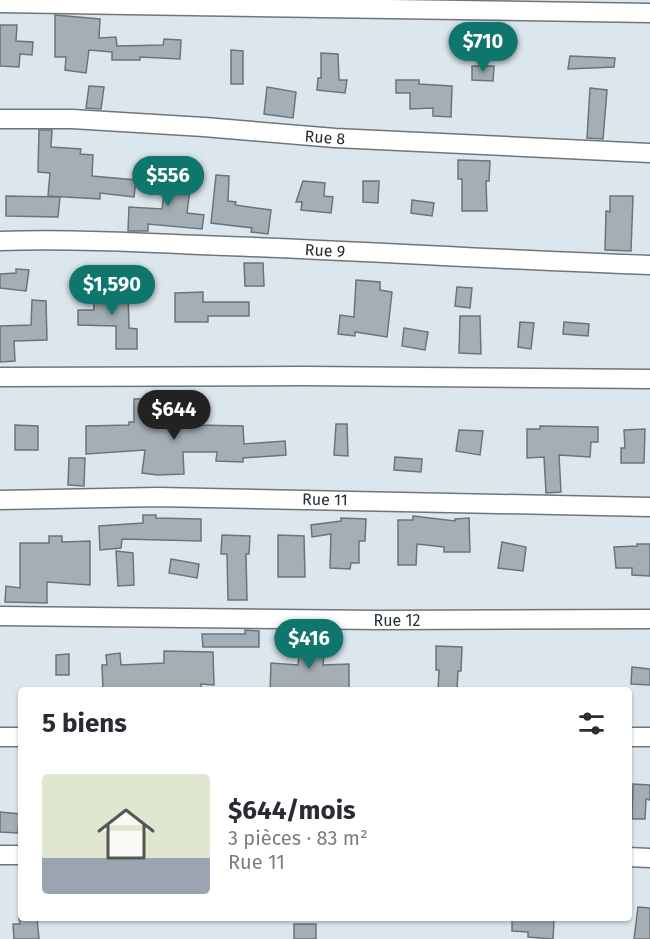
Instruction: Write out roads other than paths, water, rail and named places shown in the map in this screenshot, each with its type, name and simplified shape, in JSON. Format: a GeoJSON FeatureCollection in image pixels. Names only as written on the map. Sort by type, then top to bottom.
{"type":"FeatureCollection","features":[{"type":"Feature","properties":{"kind":"street"},"geometry":{"type":"LineString","coordinates":[[0,3],[650,13]]}},
{"type":"Feature","properties":{"kind":"street","name":"Rue 8"},"geometry":{"type":"LineString","coordinates":[[0,119],[83,119],[336,138],[650,153]]}},
{"type":"Feature","properties":{"kind":"street","name":"Rue 9"},"geometry":{"type":"LineString","coordinates":[[0,241],[258,247],[650,265]]}},
{"type":"Feature","properties":{"kind":"street"},"geometry":{"type":"LineString","coordinates":[[0,377],[304,376],[650,379]]}},
{"type":"Feature","properties":{"kind":"street","name":"Rue 11"},"geometry":{"type":"LineString","coordinates":[[0,500],[158,497],[650,507]]}},
{"type":"Feature","properties":{"kind":"street","name":"Rue 12"},"geometry":{"type":"LineString","coordinates":[[0,616],[369,620],[650,619]]}},
{"type":"Feature","properties":{"kind":"street"},"geometry":{"type":"LineString","coordinates":[[0,737],[18,738]]}},
{"type":"Feature","properties":{"kind":"street"},"geometry":{"type":"LineString","coordinates":[[632,737],[650,737]]}},
{"type":"Feature","properties":{"kind":"street"},"geometry":{"type":"LineString","coordinates":[[0,855],[18,855]]}},
{"type":"Feature","properties":{"kind":"street"},"geometry":{"type":"LineString","coordinates":[[632,857],[650,858]]}}]}
